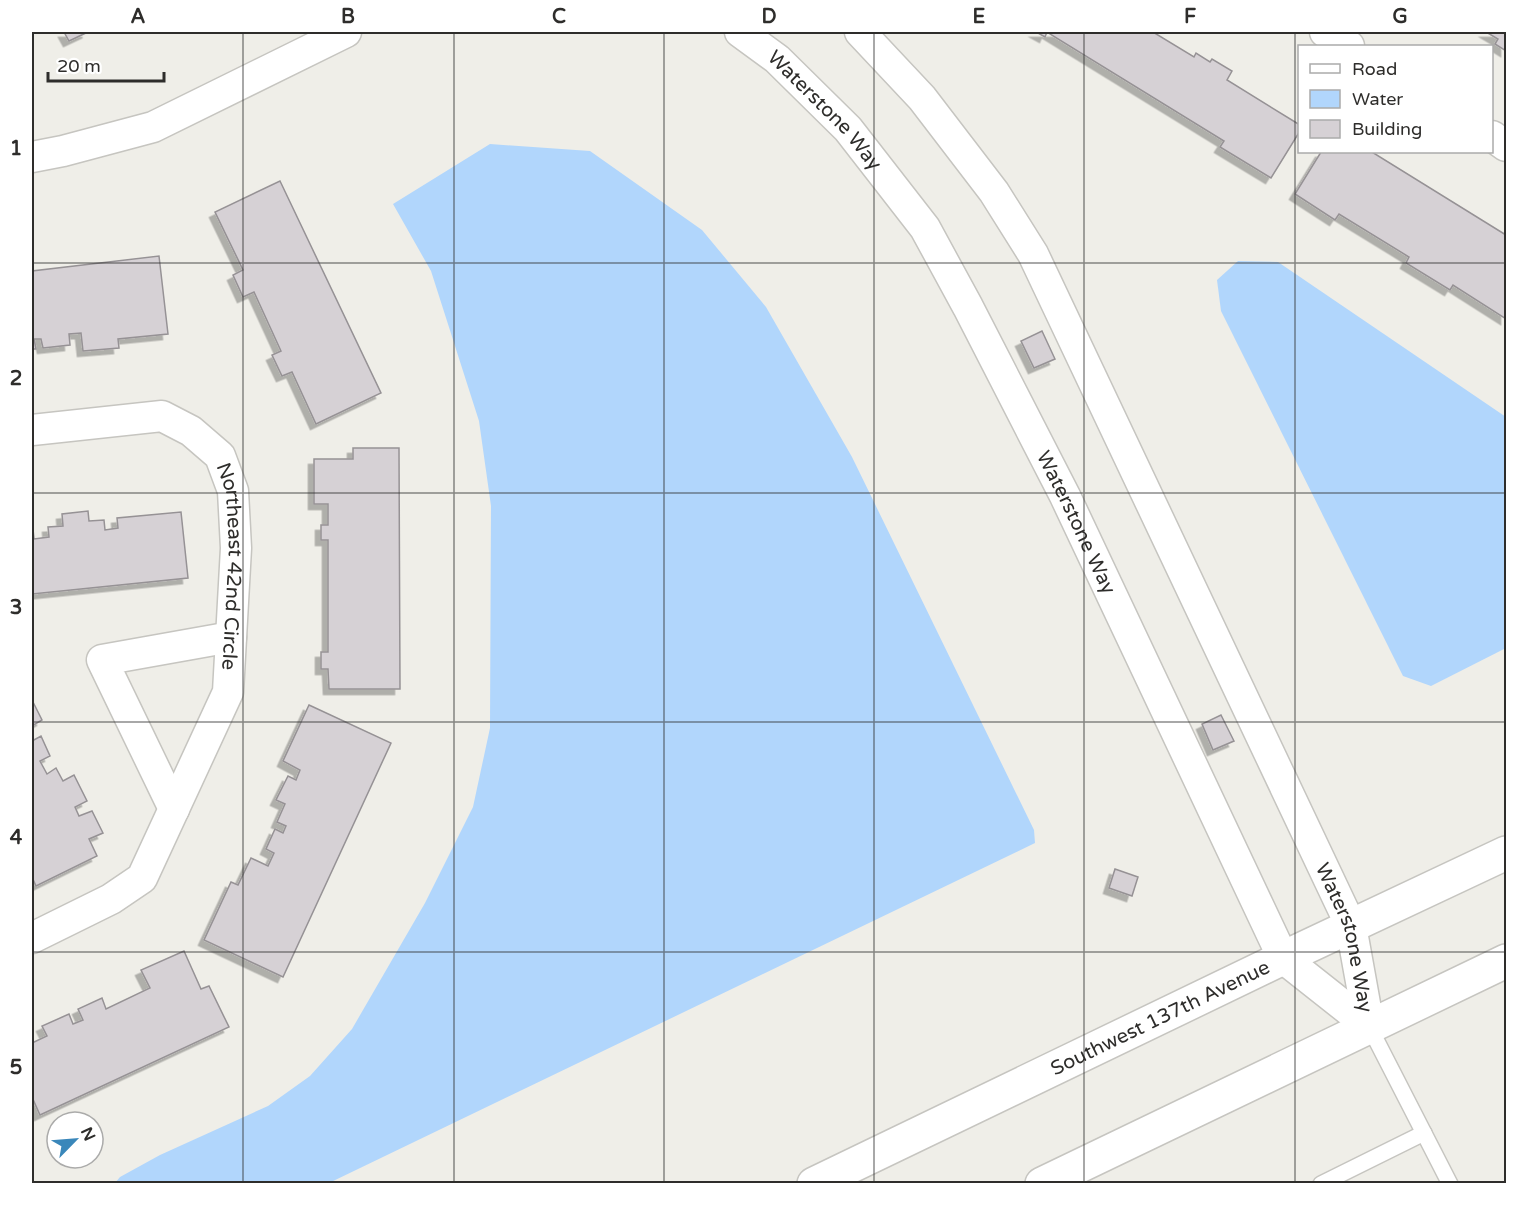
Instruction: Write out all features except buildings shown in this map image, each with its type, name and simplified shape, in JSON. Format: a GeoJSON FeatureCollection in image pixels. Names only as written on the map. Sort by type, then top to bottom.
{"type":"FeatureCollection","features":[{"type":"Feature","properties":{"kind":"main road","name":"Southwest 137th Avenue"},"geometry":{"type":"LineString","coordinates":[[814,1184],[1506,853]]}},
{"type":"Feature","properties":{"kind":"main road"},"geometry":{"type":"LineString","coordinates":[[1042,1184],[1506,961]]}},
{"type":"Feature","properties":{"kind":"street"},"geometry":{"type":"LineString","coordinates":[[32,157],[153,127],[346,32]]}},
{"type":"Feature","properties":{"kind":"street","name":"Waterstone Way"},"geometry":{"type":"LineString","coordinates":[[740,32],[777,59],[848,129],[925,228],[1065,496],[1283,958],[1369,1026]]}},
{"type":"Feature","properties":{"kind":"street","name":"Waterstone Way"},"geometry":{"type":"LineString","coordinates":[[860,32],[922,98],[994,192],[1033,254],[1351,926],[1369,1026]]}},
{"type":"Feature","properties":{"kind":"street"},"geometry":{"type":"LineString","coordinates":[[1325,32],[1347,45]]}},
{"type":"Feature","properties":{"kind":"street"},"geometry":{"type":"LineString","coordinates":[[1493,137],[1506,146]]}},
{"type":"Feature","properties":{"kind":"street","name":"Northeast 42nd Circle"},"geometry":{"type":"LineString","coordinates":[[32,429],[162,416],[191,431],[220,456],[233,492],[236,548],[228,692],[142,878],[111,899],[32,938]]}},
{"type":"Feature","properties":{"kind":"street"},"geometry":{"type":"LineString","coordinates":[[174,809],[102,660],[231,638]]}},
{"type":"Feature","properties":{"kind":"lane"},"geometry":{"type":"LineString","coordinates":[[1369,1026],[1450,1184]]}},
{"type":"Feature","properties":{"kind":"lane"},"geometry":{"type":"LineString","coordinates":[[1321,1184],[1424,1133]]}},
{"type":"Feature","properties":{"kind":"water"},"geometry":{"type":"Polygon","coordinates":[[[490,144],[590,151],[702,230],[766,307],[852,457],[1034,830],[1035,843],[329,1183],[115,1183],[120,1177],[160,1155],[268,1106],[310,1076],[352,1029],[425,903],[473,807],[490,728],[491,506],[479,421],[431,271],[393,204],[490,144]]]}},
{"type":"Feature","properties":{"kind":"water"},"geometry":{"type":"Polygon","coordinates":[[[1238,261],[1278,262],[1506,417],[1506,648],[1431,686],[1403,676],[1221,311],[1217,280],[1238,261]]]}}]}
